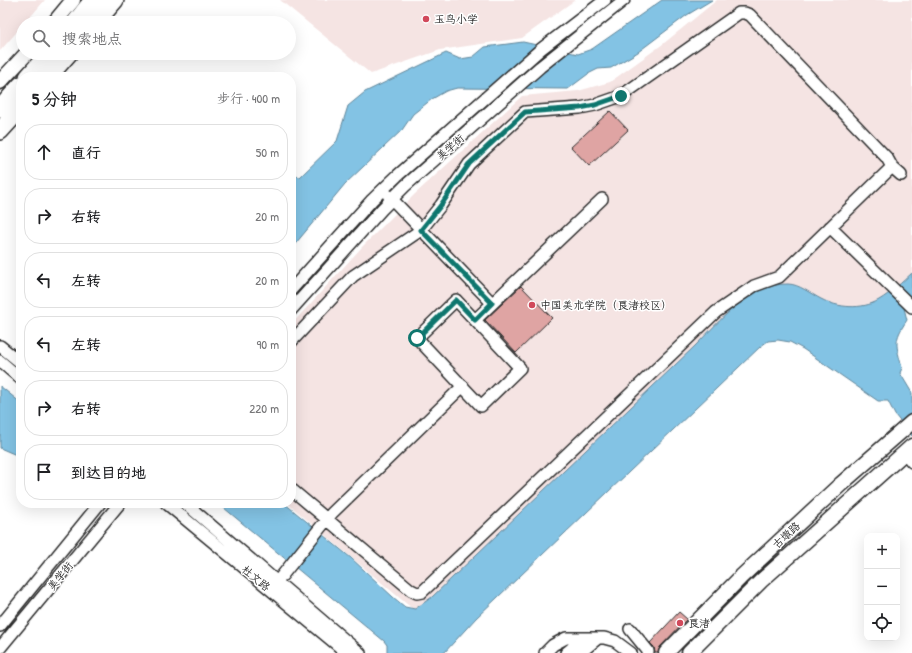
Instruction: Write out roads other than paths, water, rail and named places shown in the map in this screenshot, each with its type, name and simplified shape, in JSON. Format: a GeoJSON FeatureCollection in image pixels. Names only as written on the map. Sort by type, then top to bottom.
{"type":"FeatureCollection","features":[{"type":"Feature","properties":{"kind":"highway"},"geometry":{"type":"LineString","coordinates":[[80,16],[93,0]]}},
{"type":"Feature","properties":{"kind":"highway"},"geometry":{"type":"LineString","coordinates":[[102,16],[115,0]]}},
{"type":"Feature","properties":{"kind":"highway"},"geometry":{"type":"LineString","coordinates":[[32,72],[43,60]]}},
{"type":"Feature","properties":{"kind":"highway"},"geometry":{"type":"LineString","coordinates":[[52,72],[63,60]]}},
{"type":"Feature","properties":{"kind":"highway"},"geometry":{"type":"LineString","coordinates":[[0,109],[16,91]]}},
{"type":"Feature","properties":{"kind":"highway"},"geometry":{"type":"LineString","coordinates":[[0,131],[16,113]]}},
{"type":"Feature","properties":{"kind":"main road"},"geometry":{"type":"LineString","coordinates":[[60,16],[73,0]]}},
{"type":"Feature","properties":{"kind":"main road"},"geometry":{"type":"LineString","coordinates":[[90,16],[103,0]]}},
{"type":"Feature","properties":{"kind":"main road"},"geometry":{"type":"LineString","coordinates":[[0,82],[20,60]]}},
{"type":"Feature","properties":{"kind":"main road"},"geometry":{"type":"LineString","coordinates":[[42,72],[53,60]]}},
{"type":"Feature","properties":{"kind":"main road"},"geometry":{"type":"LineString","coordinates":[[0,120],[16,102]]}},
{"type":"Feature","properties":{"kind":"main road","name":"古墩路"},"geometry":{"type":"LineString","coordinates":[[666,653],[742,576],[841,484],[912,422]]}},
{"type":"Feature","properties":{"kind":"main road","name":"古墩路"},"geometry":{"type":"LineString","coordinates":[[689,653],[761,581],[910,454]]}},
{"type":"Feature","properties":{"kind":"street","name":"美学街"},"geometry":{"type":"LineString","coordinates":[[296,285],[383,190],[541,49],[605,0]]}},
{"type":"Feature","properties":{"kind":"street","name":"美学街"},"geometry":{"type":"LineString","coordinates":[[296,305],[405,186],[540,68],[621,1]]}},
{"type":"Feature","properties":{"kind":"street"},"geometry":{"type":"LineString","coordinates":[[296,337],[353,276],[421,230],[441,205],[469,164],[525,112],[580,108],[602,103],[621,96],[739,13],[750,15],[887,158],[892,167],[901,175]]}},
{"type":"Feature","properties":{"kind":"street"},"geometry":{"type":"LineString","coordinates":[[296,493],[411,590],[418,593],[422,592],[716,312],[754,286],[779,277],[892,167]]}},
{"type":"Feature","properties":{"kind":"street"},"geometry":{"type":"LineString","coordinates":[[383,190],[492,303]]}},
{"type":"Feature","properties":{"kind":"street"},"geometry":{"type":"LineString","coordinates":[[475,320],[602,199]]}},
{"type":"Feature","properties":{"kind":"street"},"geometry":{"type":"LineString","coordinates":[[830,227],[912,307]]}},
{"type":"Feature","properties":{"kind":"street"},"geometry":{"type":"LineString","coordinates":[[456,300],[475,320],[520,368],[481,406],[417,338],[456,300]]}},
{"type":"Feature","properties":{"kind":"street"},"geometry":{"type":"LineString","coordinates":[[0,346],[16,359]]}},
{"type":"Feature","properties":{"kind":"street"},"geometry":{"type":"LineString","coordinates":[[0,361],[16,375]]}},
{"type":"Feature","properties":{"kind":"street"},"geometry":{"type":"LineString","coordinates":[[277,582],[328,520],[332,513],[463,386]]}},
{"type":"Feature","properties":{"kind":"street","name":"美学街"},"geometry":{"type":"LineString","coordinates":[[0,626],[96,508]]}},
{"type":"Feature","properties":{"kind":"street","name":"美学街"},"geometry":{"type":"LineString","coordinates":[[0,648],[116,508]]}},
{"type":"Feature","properties":{"kind":"street","name":"杜文路"},"geometry":{"type":"LineString","coordinates":[[172,508],[347,653]]}},
{"type":"Feature","properties":{"kind":"street","name":"杜文路"},"geometry":{"type":"LineString","coordinates":[[191,508],[360,653]]}},
{"type":"Feature","properties":{"kind":"street"},"geometry":{"type":"LineString","coordinates":[[630,629],[648,653]]}},
{"type":"Feature","properties":{"kind":"street"},"geometry":{"type":"LineString","coordinates":[[545,653],[553,645],[566,638],[604,638],[615,641],[631,653]]}},
{"type":"Feature","properties":{"kind":"street"},"geometry":{"type":"LineString","coordinates":[[566,653],[584,638]]}},
{"type":"Feature","properties":{"kind":"street"},"geometry":{"type":"LineString","coordinates":[[580,653],[598,638]]}},
{"type":"Feature","properties":{"kind":"water"},"geometry":{"type":"Polygon","coordinates":[[[662,0],[712,0],[687,15],[638,52],[611,68],[598,69],[588,74],[568,89],[457,88],[446,91],[432,99],[413,114],[402,130],[345,184],[296,243],[296,176],[300,177],[337,141],[348,106],[365,92],[446,53],[460,59],[473,57],[485,47],[523,42],[578,54],[592,49],[662,0]]]}},
{"type":"Feature","properties":{"kind":"water"},"geometry":{"type":"Polygon","coordinates":[[[912,273],[912,300],[904,308],[907,320],[899,333],[897,348],[902,368],[900,373],[912,393],[912,436],[895,415],[888,401],[878,401],[803,349],[790,342],[778,340],[768,341],[476,618],[444,653],[387,653],[387,645],[384,641],[224,508],[290,508],[351,558],[405,607],[415,609],[432,597],[725,316],[748,297],[774,285],[792,284],[801,287],[828,302],[850,307],[872,303],[892,291],[912,273]]]}},
{"type":"Feature","properties":{"kind":"water"},"geometry":{"type":"Polygon","coordinates":[[[0,386],[16,399],[16,455],[0,448],[0,386]]]}},
{"type":"Feature","properties":{"kind":"place","name":"玉鸟小学"},"geometry":{"type":"Point","coordinates":[426,19]}},
{"type":"Feature","properties":{"kind":"place","name":"中国美术学院（良渚校区）"},"geometry":{"type":"Point","coordinates":[532,305]}},
{"type":"Feature","properties":{"kind":"place","name":"良渚"},"geometry":{"type":"Point","coordinates":[680,623]}}]}
